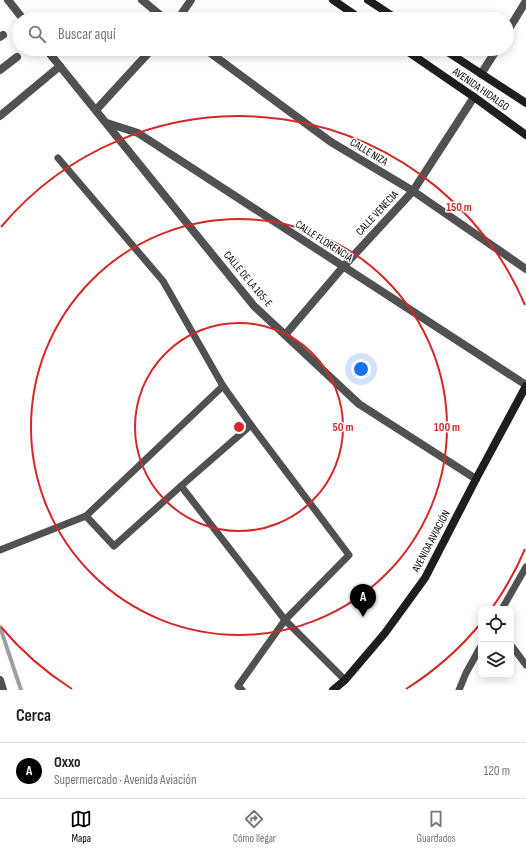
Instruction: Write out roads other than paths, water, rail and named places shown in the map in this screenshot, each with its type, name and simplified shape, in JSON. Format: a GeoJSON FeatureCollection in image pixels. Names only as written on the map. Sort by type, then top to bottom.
{"type":"FeatureCollection","features":[{"type":"Feature","properties":{"kind":"main road"},"geometry":{"type":"LineString","coordinates":[[333,0],[351,12]]}},
{"type":"Feature","properties":{"kind":"main road"},"geometry":{"type":"LineString","coordinates":[[368,0],[386,12]]}},
{"type":"Feature","properties":{"kind":"main road","name":"AVENIDA HIDALGO"},"geometry":{"type":"LineString","coordinates":[[414,56],[526,135]]}},
{"type":"Feature","properties":{"kind":"main road","name":"AVENIDA HIDALGO"},"geometry":{"type":"LineString","coordinates":[[454,56],[526,103]]}},
{"type":"Feature","properties":{"kind":"main road","name":"AVENIDA AVIACIÓN"},"geometry":{"type":"LineString","coordinates":[[333,690],[345,680],[385,633],[425,578],[526,386]]}},
{"type":"Feature","properties":{"kind":"street"},"geometry":{"type":"LineString","coordinates":[[8,0],[17,12]]}},
{"type":"Feature","properties":{"kind":"street"},"geometry":{"type":"LineString","coordinates":[[142,0],[157,12]]}},
{"type":"Feature","properties":{"kind":"street"},"geometry":{"type":"LineString","coordinates":[[183,12],[191,0]]}},
{"type":"Feature","properties":{"kind":"street"},"geometry":{"type":"LineString","coordinates":[[514,21],[526,1]]}},
{"type":"Feature","properties":{"kind":"street","name":"CALLE DE LA 105-E"},"geometry":{"type":"LineString","coordinates":[[52,56],[254,306],[359,404],[476,479]]}},
{"type":"Feature","properties":{"kind":"street"},"geometry":{"type":"LineString","coordinates":[[96,110],[146,56]]}},
{"type":"Feature","properties":{"kind":"street","name":"CALLE NIZA"},"geometry":{"type":"LineString","coordinates":[[214,56],[331,142],[413,191],[526,269]]}},
{"type":"Feature","properties":{"kind":"street"},"geometry":{"type":"LineString","coordinates":[[481,74],[493,56]]}},
{"type":"Feature","properties":{"kind":"street"},"geometry":{"type":"LineString","coordinates":[[0,70],[17,57]]}},
{"type":"Feature","properties":{"kind":"street"},"geometry":{"type":"LineString","coordinates":[[0,116],[60,66]]}},
{"type":"Feature","properties":{"kind":"street","name":"CALLE VENECIA"},"geometry":{"type":"LineString","coordinates":[[285,335],[343,267],[413,191],[474,97]]}},
{"type":"Feature","properties":{"kind":"street","name":"CALLE FLORENCIA"},"geometry":{"type":"LineString","coordinates":[[107,123],[138,133],[526,386]]}},
{"type":"Feature","properties":{"kind":"street"},"geometry":{"type":"LineString","coordinates":[[0,680],[4,690]]}},
{"type":"Feature","properties":{"kind":"lane"},"geometry":{"type":"LineString","coordinates":[[58,158],[163,281],[223,386],[349,555],[285,620],[238,686],[242,690]]}},
{"type":"Feature","properties":{"kind":"lane"},"geometry":{"type":"LineString","coordinates":[[0,550],[86,516],[223,386]]}},
{"type":"Feature","properties":{"kind":"lane"},"geometry":{"type":"LineString","coordinates":[[86,516],[114,546],[251,425]]}},
{"type":"Feature","properties":{"kind":"lane"},"geometry":{"type":"LineString","coordinates":[[181,486],[285,620],[345,680]]}},
{"type":"Feature","properties":{"kind":"lane"},"geometry":{"type":"LineString","coordinates":[[504,606],[526,567]]}},
{"type":"Feature","properties":{"kind":"lane"},"geometry":{"type":"LineString","coordinates":[[514,649],[526,665]]}},
{"type":"Feature","properties":{"kind":"lane"},"geometry":{"type":"LineString","coordinates":[[459,690],[466,673],[478,651]]}},
{"type":"Feature","properties":{"kind":"waterway"},"geometry":{"type":"LineString","coordinates":[[0,627],[21,690]]}},
{"type":"Feature","properties":{"kind":"place","name":"Oxxo"},"geometry":{"type":"Point","coordinates":[363,617]}}]}
